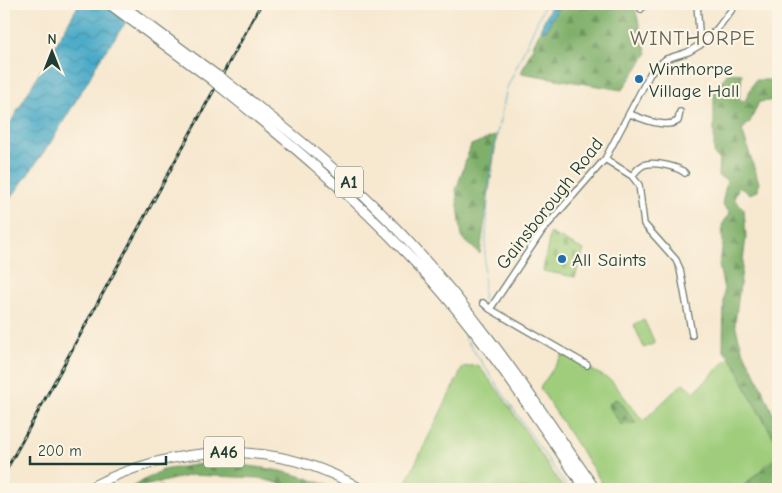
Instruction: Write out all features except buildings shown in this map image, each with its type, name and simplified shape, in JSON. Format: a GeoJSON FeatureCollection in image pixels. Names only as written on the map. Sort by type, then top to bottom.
{"type":"FeatureCollection","features":[{"type":"Feature","properties":{"kind":"highway","name":"A1"},"geometry":{"type":"LineString","coordinates":[[109,4],[162,38]]}},
{"type":"Feature","properties":{"kind":"highway","name":"A1"},"geometry":{"type":"LineString","coordinates":[[121,4],[217,80],[341,188],[456,303],[521,380],[595,489]]}},
{"type":"Feature","properties":{"kind":"highway","name":"A1"},"geometry":{"type":"LineString","coordinates":[[464,313],[585,489]]}},
{"type":"Feature","properties":{"kind":"highway","name":"A46"},"geometry":{"type":"LineString","coordinates":[[87,489],[124,471],[158,460],[199,453],[223,452],[270,456],[291,460],[337,476],[361,489]]}},
{"type":"Feature","properties":{"kind":"highway"},"geometry":{"type":"LineString","coordinates":[[572,471],[581,489]]}},
{"type":"Feature","properties":{"kind":"street"},"geometry":{"type":"LineString","coordinates":[[697,4],[700,45]]}},
{"type":"Feature","properties":{"kind":"street"},"geometry":{"type":"LineString","coordinates":[[726,4],[734,6]]}},
{"type":"Feature","properties":{"kind":"street","name":"Gainsborough Road"},"geometry":{"type":"LineString","coordinates":[[490,309],[542,231],[605,159],[657,65],[700,45],[717,29],[734,6]]}},
{"type":"Feature","properties":{"kind":"street"},"geometry":{"type":"LineString","coordinates":[[630,114],[650,122],[673,124],[678,121],[680,112]]}},
{"type":"Feature","properties":{"kind":"street"},"geometry":{"type":"LineString","coordinates":[[605,159],[632,176],[638,185],[644,224],[676,260],[680,269],[692,335]]}},
{"type":"Feature","properties":{"kind":"street"},"geometry":{"type":"LineString","coordinates":[[632,176],[638,168],[648,164],[681,169],[685,173]]}},
{"type":"Feature","properties":{"kind":"street"},"geometry":{"type":"LineString","coordinates":[[482,303],[586,365]]}},
{"type":"Feature","properties":{"kind":"green space"},"geometry":{"type":"Polygon","coordinates":[[[552,4],[634,4],[647,54],[622,90],[521,73],[552,4]]]}},
{"type":"Feature","properties":{"kind":"green space"},"geometry":{"type":"Polygon","coordinates":[[[728,73],[742,74],[739,99],[745,101],[755,80],[778,80],[778,100],[759,102],[750,122],[742,130],[759,183],[758,191],[749,194],[739,186],[734,199],[744,209],[746,237],[735,324],[742,349],[756,375],[778,425],[778,445],[749,395],[736,366],[723,349],[724,290],[719,265],[723,243],[722,225],[730,213],[722,204],[727,180],[718,176],[719,158],[714,155],[714,90],[728,73]]]}},
{"type":"Feature","properties":{"kind":"green space"},"geometry":{"type":"Polygon","coordinates":[[[497,135],[480,254],[462,238],[456,190],[471,145],[497,135]]]}},
{"type":"Feature","properties":{"kind":"green space"},"geometry":{"type":"Polygon","coordinates":[[[550,233],[584,250],[575,277],[543,271],[550,233]]]}},
{"type":"Feature","properties":{"kind":"green space"},"geometry":{"type":"Polygon","coordinates":[[[644,320],[655,343],[644,348],[634,325],[644,320]]]}},
{"type":"Feature","properties":{"kind":"green space"},"geometry":{"type":"Polygon","coordinates":[[[735,352],[778,441],[778,454],[740,489],[606,489],[540,388],[563,354],[612,381],[643,421],[683,383],[694,392],[735,352]]]}},
{"type":"Feature","properties":{"kind":"green space"},"geometry":{"type":"Polygon","coordinates":[[[478,365],[500,393],[564,489],[408,489],[405,484],[463,367],[478,365]]]}},
{"type":"Feature","properties":{"kind":"green space"},"geometry":{"type":"Polygon","coordinates":[[[615,399],[620,401],[636,423],[621,425],[608,405],[615,399]]]}},
{"type":"Feature","properties":{"kind":"green space"},"geometry":{"type":"Polygon","coordinates":[[[778,452],[777,477],[770,489],[740,489],[776,458],[778,452]]]}},
{"type":"Feature","properties":{"kind":"green space"},"geometry":{"type":"Polygon","coordinates":[[[208,463],[242,465],[289,473],[336,489],[298,489],[259,478],[192,475],[144,486],[143,489],[128,489],[162,470],[208,463]]]}},
{"type":"Feature","properties":{"kind":"water"},"geometry":{"type":"Polygon","coordinates":[[[79,4],[139,4],[99,60],[51,142],[4,208],[4,134],[79,4]]]}},
{"type":"Feature","properties":{"kind":"water"},"geometry":{"type":"Polygon","coordinates":[[[552,4],[560,4],[546,30],[542,31],[540,29],[552,4]]]}},
{"type":"Feature","properties":{"kind":"waterway"},"geometry":{"type":"LineString","coordinates":[[484,272],[490,166],[507,88],[545,4]]}},
{"type":"Feature","properties":{"kind":"waterway"},"geometry":{"type":"LineString","coordinates":[[483,300],[484,276]]}},
{"type":"Feature","properties":{"kind":"waterway"},"geometry":{"type":"LineString","coordinates":[[465,334],[465,338],[568,489]]}},
{"type":"Feature","properties":{"kind":"railway"},"geometry":{"type":"LineString","coordinates":[[4,474],[261,4]]}},
{"type":"Feature","properties":{"kind":"place","name":"Winthorpe Village Hall"},"geometry":{"type":"Point","coordinates":[639,79]}},
{"type":"Feature","properties":{"kind":"place","name":"All Saints"},"geometry":{"type":"Point","coordinates":[562,259]}},
{"type":"Feature","properties":{"kind":"district","name":"WINTHORPE"},"geometry":{"type":"Point","coordinates":[693,38]}}]}
